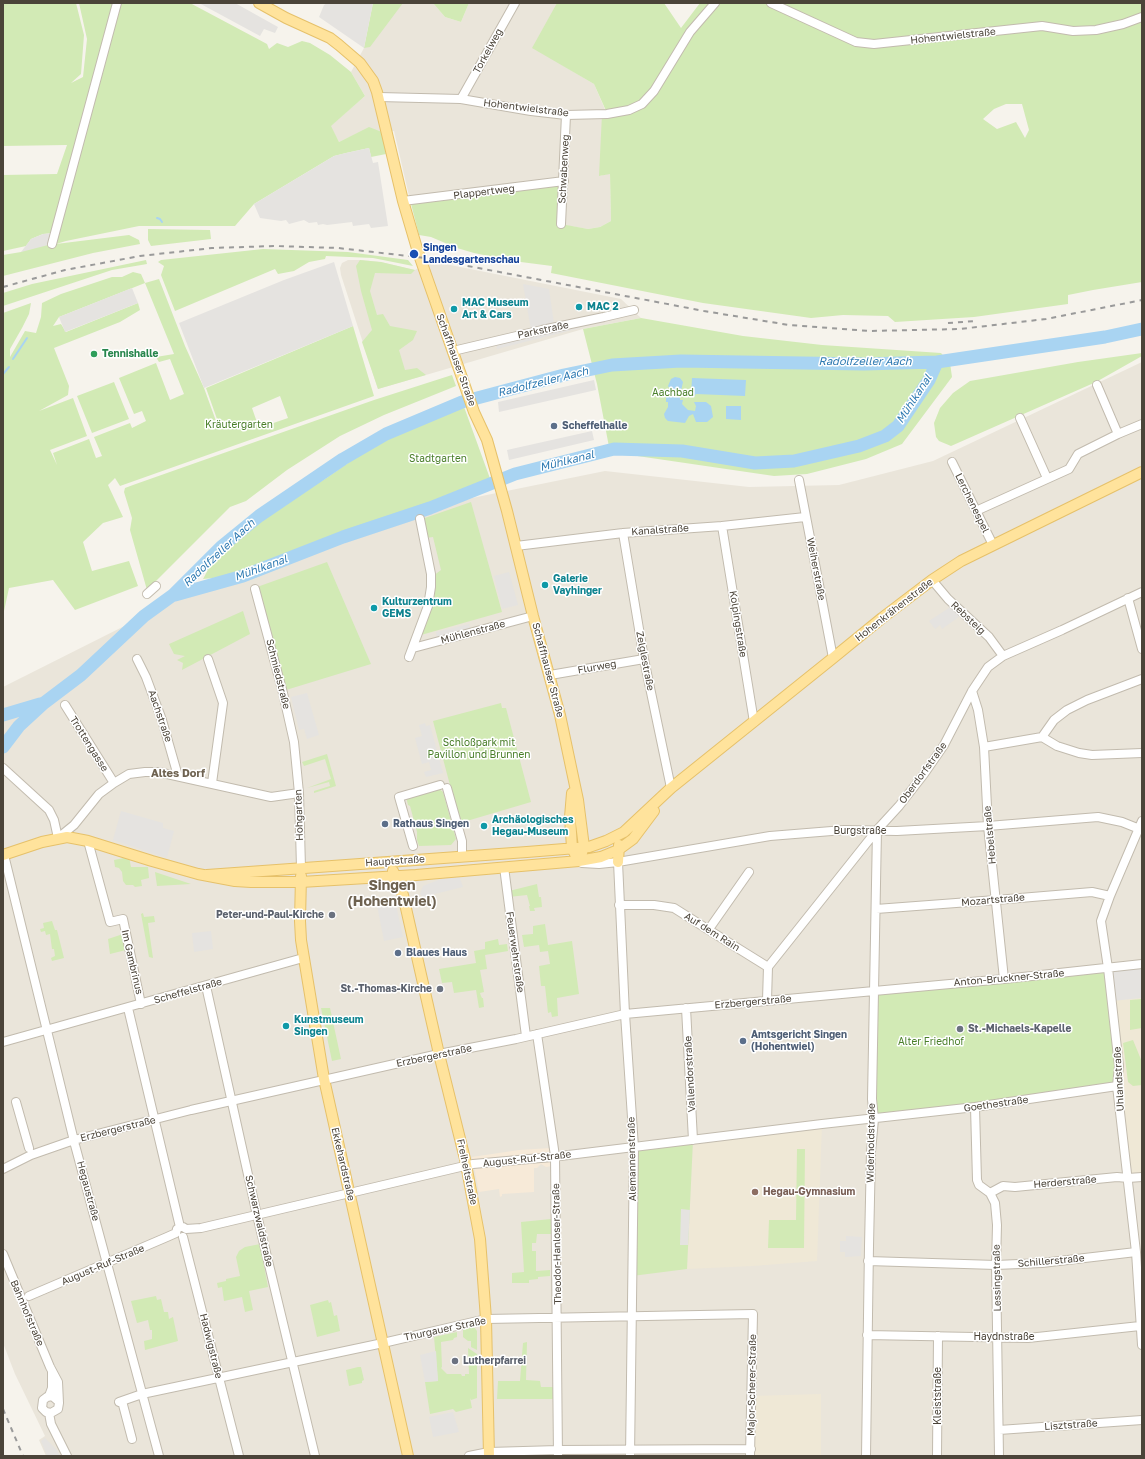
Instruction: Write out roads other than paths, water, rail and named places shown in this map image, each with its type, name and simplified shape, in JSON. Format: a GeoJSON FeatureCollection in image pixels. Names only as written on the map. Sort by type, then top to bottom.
{"type":"FeatureCollection","features":[{"type":"Feature","properties":{"kind":"main road","name":"Schaffhauser Straße"},"geometry":{"type":"LineString","coordinates":[[260,3],[339,45],[360,63],[373,81],[379,97],[403,201],[418,252],[468,391],[474,412],[487,440],[550,675],[578,800],[584,847],[579,861]]}},
{"type":"Feature","properties":{"kind":"main road","name":"Hohenkrähenstraße"},"geometry":{"type":"LineString","coordinates":[[584,847],[606,841],[624,832],[671,788],[882,618],[932,580],[961,561],[1142,472]]}},
{"type":"Feature","properties":{"kind":"main road","name":"Schaffhauser Straße"},"geometry":{"type":"LineString","coordinates":[[572,775],[570,817],[572,848],[579,861]]}},
{"type":"Feature","properties":{"kind":"main road","name":"Hohenkrähenstraße"},"geometry":{"type":"LineString","coordinates":[[579,861],[602,857],[618,850],[633,838],[671,788]]}},
{"type":"Feature","properties":{"kind":"main road"},"geometry":{"type":"LineString","coordinates":[[618,862],[618,850],[624,832]]}},
{"type":"Feature","properties":{"kind":"main road","name":"Hauptstraße"},"geometry":{"type":"LineString","coordinates":[[3,855],[42,842],[66,837],[88,841],[152,862],[198,874],[235,881],[251,882],[301,882],[416,875],[579,861]]}},
{"type":"Feature","properties":{"kind":"main road","name":"Hauptstraße"},"geometry":{"type":"LineString","coordinates":[[207,875],[584,847]]}},
{"type":"Feature","properties":{"kind":"main road","name":"Freiheitstraße"},"geometry":{"type":"LineString","coordinates":[[388,862],[402,895],[466,1166],[480,1239],[486,1319],[489,1454]]}},
{"type":"Feature","properties":{"kind":"main road","name":"Ekkehardstraße"},"geometry":{"type":"LineString","coordinates":[[301,868],[300,921],[303,958],[324,1079],[408,1456]]}},
{"type":"Feature","properties":{"kind":"main road"},"geometry":{"type":"LineString","coordinates":[[402,895],[408,883],[416,875]]}},
{"type":"Feature","properties":{"kind":"street"},"geometry":{"type":"LineString","coordinates":[[52,244],[117,3]]}},
{"type":"Feature","properties":{"kind":"street","name":"Torkelweg"},"geometry":{"type":"LineString","coordinates":[[461,99],[515,3]]}},
{"type":"Feature","properties":{"kind":"street","name":"Hohentwielstraße"},"geometry":{"type":"LineString","coordinates":[[379,97],[461,99],[566,115],[607,114],[629,110],[642,104],[654,91],[690,32],[715,3]]}},
{"type":"Feature","properties":{"kind":"street","name":"Hohentwielstraße"},"geometry":{"type":"LineString","coordinates":[[771,3],[856,42],[874,44],[1042,26],[1073,31],[1096,30],[1142,18]]}},
{"type":"Feature","properties":{"kind":"street","name":"Schwabenweg"},"geometry":{"type":"LineString","coordinates":[[561,224],[566,115]]}},
{"type":"Feature","properties":{"kind":"street","name":"Plappertweg"},"geometry":{"type":"LineString","coordinates":[[403,201],[564,181]]}},
{"type":"Feature","properties":{"kind":"street","name":"Parkstraße"},"geometry":{"type":"LineString","coordinates":[[453,351],[634,310]]}},
{"type":"Feature","properties":{"kind":"street"},"geometry":{"type":"LineString","coordinates":[[1098,386],[1118,434]]}},
{"type":"Feature","properties":{"kind":"street"},"geometry":{"type":"LineString","coordinates":[[1020,418],[1047,478]]}},
{"type":"Feature","properties":{"kind":"street"},"geometry":{"type":"LineString","coordinates":[[976,511],[1069,469],[1078,454],[1142,424]]}},
{"type":"Feature","properties":{"kind":"street","name":"Lerchenespel"},"geometry":{"type":"LineString","coordinates":[[952,462],[993,545]]}},
{"type":"Feature","properties":{"kind":"street","name":"Weiherstraße"},"geometry":{"type":"LineString","coordinates":[[799,480],[833,658]]}},
{"type":"Feature","properties":{"kind":"street","name":"Kanalstraße"},"geometry":{"type":"LineString","coordinates":[[516,546],[623,533],[722,526],[805,517]]}},
{"type":"Feature","properties":{"kind":"street"},"geometry":{"type":"LineString","coordinates":[[409,657],[428,606],[431,587],[431,574],[420,519]]}},
{"type":"Feature","properties":{"kind":"street","name":"Kolpingstraße"},"geometry":{"type":"LineString","coordinates":[[722,526],[754,722]]}},
{"type":"Feature","properties":{"kind":"street","name":"Zelglestraße"},"geometry":{"type":"LineString","coordinates":[[623,533],[644,659],[671,788]]}},
{"type":"Feature","properties":{"kind":"street","name":"Rebsteig"},"geometry":{"type":"LineString","coordinates":[[932,580],[948,599],[989,637],[1003,656]]}},
{"type":"Feature","properties":{"kind":"street"},"geometry":{"type":"LineString","coordinates":[[147,594],[156,586]]}},
{"type":"Feature","properties":{"kind":"street","name":"Schmiedstraße"},"geometry":{"type":"LineString","coordinates":[[255,589],[285,700],[293,736],[296,761]]}},
{"type":"Feature","properties":{"kind":"street","name":"Oberdorfstraße"},"geometry":{"type":"LineString","coordinates":[[768,967],[877,830],[899,806],[924,774],[944,745],[972,691],[988,667],[1003,656],[1142,592]]}},
{"type":"Feature","properties":{"kind":"street"},"geometry":{"type":"LineString","coordinates":[[1128,598],[1142,649]]}},
{"type":"Feature","properties":{"kind":"street","name":"Mühlenstraße"},"geometry":{"type":"LineString","coordinates":[[413,648],[533,616]]}},
{"type":"Feature","properties":{"kind":"street","name":"Aachstraße"},"geometry":{"type":"LineString","coordinates":[[137,659],[146,677],[162,720],[178,776]]}},
{"type":"Feature","properties":{"kind":"street"},"geometry":{"type":"LineString","coordinates":[[208,659],[223,703],[212,783]]}},
{"type":"Feature","properties":{"kind":"street","name":"Flurweg"},"geometry":{"type":"LineString","coordinates":[[550,675],[644,659]]}},
{"type":"Feature","properties":{"kind":"street"},"geometry":{"type":"LineString","coordinates":[[1042,737],[1054,720],[1067,710],[1087,700],[1142,679]]}},
{"type":"Feature","properties":{"kind":"street","name":"Hebelstraße"},"geometry":{"type":"LineString","coordinates":[[972,691],[978,710],[984,747],[988,826],[1004,979]]}},
{"type":"Feature","properties":{"kind":"street","name":"Trottengasse"},"geometry":{"type":"LineString","coordinates":[[65,705],[114,783]]}},
{"type":"Feature","properties":{"kind":"street"},"geometry":{"type":"LineString","coordinates":[[984,747],[1042,737],[1056,746],[1079,753],[1092,755],[1142,753]]}},
{"type":"Feature","properties":{"kind":"street","name":"Hohgarten"},"geometry":{"type":"LineString","coordinates":[[296,761],[299,793],[301,868]]}},
{"type":"Feature","properties":{"kind":"street"},"geometry":{"type":"LineString","coordinates":[[3,768],[49,810],[54,820],[58,838],[74,825],[99,794],[129,774],[145,772],[178,776],[272,797],[299,793]]}},
{"type":"Feature","properties":{"kind":"street"},"geometry":{"type":"LineString","coordinates":[[413,846],[399,797],[443,787],[462,841],[462,857]]}},
{"type":"Feature","properties":{"kind":"street","name":"Burgstraße"},"geometry":{"type":"LineString","coordinates":[[579,861],[584,864],[618,862],[770,836],[844,830],[897,831],[988,826],[1098,817],[1141,827]]}},
{"type":"Feature","properties":{"kind":"street","name":"Uhlandstraße"},"geometry":{"type":"LineString","coordinates":[[1141,827],[1110,896],[1101,921],[1119,1066],[1117,1086],[1136,1252],[1142,1345]]}},
{"type":"Feature","properties":{"kind":"street","name":"Widerholdstraße"},"geometry":{"type":"LineString","coordinates":[[866,1456],[868,1261],[871,1152],[874,1118],[872,1099],[877,830]]}},
{"type":"Feature","properties":{"kind":"street","name":"Im Gambrinus"},"geometry":{"type":"LineString","coordinates":[[88,841],[110,922],[122,919],[136,976],[141,1004]]}},
{"type":"Feature","properties":{"kind":"street","name":"Hegaustraße"},"geometry":{"type":"LineString","coordinates":[[3,855],[74,1140],[159,1456]]}},
{"type":"Feature","properties":{"kind":"street","name":"Alemannenstraße"},"geometry":{"type":"LineString","coordinates":[[618,862],[625,1014],[634,1147],[630,1453]]}},
{"type":"Feature","properties":{"kind":"street","name":"Feuerwehrstraße"},"geometry":{"type":"LineString","coordinates":[[504,867],[526,1036]]}},
{"type":"Feature","properties":{"kind":"street"},"geometry":{"type":"LineString","coordinates":[[709,929],[749,872]]}},
{"type":"Feature","properties":{"kind":"street","name":"Mozartstraße"},"geometry":{"type":"LineString","coordinates":[[876,909],[1092,892],[1110,896]]}},
{"type":"Feature","properties":{"kind":"street","name":"Auf dem Rain"},"geometry":{"type":"LineString","coordinates":[[619,905],[641,904],[674,908],[768,967]]}},
{"type":"Feature","properties":{"kind":"street","name":"Scheffelstraße"},"geometry":{"type":"LineString","coordinates":[[3,1042],[303,958]]}},
{"type":"Feature","properties":{"kind":"street","name":"Anton-Bruckner-Straße"},"geometry":{"type":"LineString","coordinates":[[875,991],[1142,964]]}},
{"type":"Feature","properties":{"kind":"street"},"geometry":{"type":"LineString","coordinates":[[767,1000],[768,967]]}},
{"type":"Feature","properties":{"kind":"street","name":"Schwarzwaldstraße"},"geometry":{"type":"LineString","coordinates":[[206,986],[257,1215],[267,1252],[314,1456]]}},
{"type":"Feature","properties":{"kind":"street","name":"Erzbergerstraße"},"geometry":{"type":"LineString","coordinates":[[3,1169],[31,1155],[74,1140],[231,1100],[625,1014],[875,991]]}},
{"type":"Feature","properties":{"kind":"street","name":"Hadwigstraße"},"geometry":{"type":"LineString","coordinates":[[128,1008],[174,1203],[239,1456]]}},
{"type":"Feature","properties":{"kind":"street","name":"Vallendorstraße"},"geometry":{"type":"LineString","coordinates":[[686,1008],[693,1140]]}},
{"type":"Feature","properties":{"kind":"street","name":"Theodor-Hanloser-Straße"},"geometry":{"type":"LineString","coordinates":[[537,1034],[550,1111],[555,1156],[558,1318],[558,1453]]}},
{"type":"Feature","properties":{"kind":"street","name":"Goethestraße"},"geometry":{"type":"LineString","coordinates":[[874,1118],[975,1107],[1117,1086]]}},
{"type":"Feature","properties":{"kind":"street"},"geometry":{"type":"LineString","coordinates":[[16,1102],[29,1148]]}},
{"type":"Feature","properties":{"kind":"street","name":"Lessingstraße"},"geometry":{"type":"LineString","coordinates":[[975,1107],[977,1180],[979,1185],[990,1193],[995,1203],[997,1225],[996,1265],[999,1456]]}},
{"type":"Feature","properties":{"kind":"street","name":"August-Ruf-Straße"},"geometry":{"type":"LineString","coordinates":[[29,1296],[181,1231],[201,1228],[466,1166],[874,1118]]}},
{"type":"Feature","properties":{"kind":"street","name":"Herderstraße"},"geometry":{"type":"LineString","coordinates":[[990,1193],[1003,1186],[1015,1187],[1117,1177],[1142,1177]]}},
{"type":"Feature","properties":{"kind":"street","name":"Schillerstraße"},"geometry":{"type":"LineString","coordinates":[[868,1261],[996,1265],[1042,1263],[1136,1252]]}},
{"type":"Feature","properties":{"kind":"street","name":"Bahnhofstraße"},"geometry":{"type":"LineString","coordinates":[[3,1254],[52,1372],[58,1382],[58,1401]]}},
{"type":"Feature","properties":{"kind":"street","name":"Thurgauer Straße"},"geometry":{"type":"LineString","coordinates":[[132,1439],[121,1402],[142,1394],[292,1361],[383,1343],[486,1319],[753,1314]]}},
{"type":"Feature","properties":{"kind":"street","name":"Major-Scherer-Straße"},"geometry":{"type":"LineString","coordinates":[[750,1452],[753,1314]]}},
{"type":"Feature","properties":{"kind":"street","name":"Haydnstraße"},"geometry":{"type":"LineString","coordinates":[[867,1335],[1028,1338],[1140,1326]]}},
{"type":"Feature","properties":{"kind":"street","name":"Kleiststraße"},"geometry":{"type":"LineString","coordinates":[[937,1456],[938,1336]]}},
{"type":"Feature","properties":{"kind":"street","name":"Bahnhofstraße"},"geometry":{"type":"LineString","coordinates":[[52,1372],[53,1381],[49,1396],[45,1398],[42,1403],[42,1408],[49,1413],[51,1424],[67,1456]]}},
{"type":"Feature","properties":{"kind":"street"},"geometry":{"type":"LineString","coordinates":[[49,1396],[54,1397],[58,1401],[58,1409],[54,1413],[49,1413]]}},
{"type":"Feature","properties":{"kind":"street","name":"Lisztstraße"},"geometry":{"type":"LineString","coordinates":[[999,1430],[1142,1420]]}},
{"type":"Feature","properties":{"kind":"street"},"geometry":{"type":"LineString","coordinates":[[469,1456],[489,1454],[558,1453],[750,1452]]}},
{"type":"Feature","properties":{"kind":"water"},"geometry":{"type":"Polygon","coordinates":[[[675,377],[680,378],[683,382],[681,391],[677,392],[677,395],[680,395],[680,400],[683,400],[682,404],[688,410],[695,411],[696,406],[694,402],[706,402],[711,406],[713,417],[707,422],[696,422],[693,414],[689,416],[685,423],[668,421],[665,418],[664,414],[668,407],[668,402],[666,402],[667,390],[670,389],[668,386],[671,379],[675,377]]]}},
{"type":"Feature","properties":{"kind":"water"},"geometry":{"type":"Polygon","coordinates":[[[692,378],[746,380],[745,396],[696,394],[694,397],[691,396],[692,378]]]}},
{"type":"Feature","properties":{"kind":"water"},"geometry":{"type":"Polygon","coordinates":[[[726,406],[741,406],[741,420],[726,419],[726,406]]]}},
{"type":"Feature","properties":{"kind":"waterway"},"geometry":{"type":"LineString","coordinates":[[157,218],[162,222]]}},
{"type":"Feature","properties":{"kind":"waterway","name":"Radolfzeller Aach"},"geometry":{"type":"LineString","coordinates":[[3,747],[19,726],[44,703],[81,675],[144,616],[173,595],[221,547],[259,516],[343,459],[386,434],[462,402],[564,375],[612,365],[681,361],[864,364],[937,362],[1105,337],[1142,329]]}},
{"type":"Feature","properties":{"kind":"waterway"},"geometry":{"type":"LineString","coordinates":[[13,359],[27,338]]}},
{"type":"Feature","properties":{"kind":"waterway","name":"Mühlkanal"},"geometry":{"type":"LineString","coordinates":[[175,595],[243,576],[343,537],[430,508],[515,474],[614,449],[682,451],[755,463],[794,461],[859,446],[885,436],[898,426],[929,380],[937,362]]}},
{"type":"Feature","properties":{"kind":"waterway"},"geometry":{"type":"LineString","coordinates":[[3,374],[9,367]]}},
{"type":"Feature","properties":{"kind":"waterway","name":"Radolfzeller Aach"},"geometry":{"type":"LineString","coordinates":[[3,715],[40,704]]}},
{"type":"Feature","properties":{"kind":"railway"},"geometry":{"type":"LineString","coordinates":[[3,287],[65,270],[140,256],[212,248],[275,246],[338,248],[426,258],[704,311],[789,325],[869,331],[960,329],[1046,319],[1142,300]]}},
{"type":"Feature","properties":{"kind":"railway"},"geometry":{"type":"LineString","coordinates":[[948,323],[976,321]]}},
{"type":"Feature","properties":{"kind":"railway"},"geometry":{"type":"LineString","coordinates":[[3,1409],[23,1456]]}},
{"type":"Feature","properties":{"kind":"place","name":"Singen Landesgartenschau"},"geometry":{"type":"Point","coordinates":[414,254]}},
{"type":"Feature","properties":{"kind":"place","name":"MAC 2"},"geometry":{"type":"Point","coordinates":[579,307]}},
{"type":"Feature","properties":{"kind":"place","name":"MAC Museum Art & Cars"},"geometry":{"type":"Point","coordinates":[454,309]}},
{"type":"Feature","properties":{"kind":"place","name":"Tennishalle"},"geometry":{"type":"Point","coordinates":[94,354]}},
{"type":"Feature","properties":{"kind":"place","name":"Scheffelhalle"},"geometry":{"type":"Point","coordinates":[554,426]}},
{"type":"Feature","properties":{"kind":"place","name":"Galerie Vayhinger"},"geometry":{"type":"Point","coordinates":[545,585]}},
{"type":"Feature","properties":{"kind":"place","name":"Kulturzentrum GEMS"},"geometry":{"type":"Point","coordinates":[374,608]}},
{"type":"Feature","properties":{"kind":"place","name":"Rathaus Singen"},"geometry":{"type":"Point","coordinates":[385,824]}},
{"type":"Feature","properties":{"kind":"place","name":"Archäologisches Hegau-Museum"},"geometry":{"type":"Point","coordinates":[484,826]}},
{"type":"Feature","properties":{"kind":"place","name":"Peter-und-Paul-Kirche"},"geometry":{"type":"Point","coordinates":[332,915]}},
{"type":"Feature","properties":{"kind":"place","name":"Blaues Haus"},"geometry":{"type":"Point","coordinates":[398,953]}},
{"type":"Feature","properties":{"kind":"place","name":"St.-Thomas-Kirche"},"geometry":{"type":"Point","coordinates":[440,989]}},
{"type":"Feature","properties":{"kind":"place","name":"Kunstmuseum Singen"},"geometry":{"type":"Point","coordinates":[286,1026]}},
{"type":"Feature","properties":{"kind":"place","name":"St.-Michaels-Kapelle"},"geometry":{"type":"Point","coordinates":[960,1029]}},
{"type":"Feature","properties":{"kind":"place","name":"Amtsgericht Singen (Hohentwiel)"},"geometry":{"type":"Point","coordinates":[743,1041]}},
{"type":"Feature","properties":{"kind":"place","name":"Hegau-Gymnasium"},"geometry":{"type":"Point","coordinates":[755,1192]}},
{"type":"Feature","properties":{"kind":"place","name":"Lutherpfarrei"},"geometry":{"type":"Point","coordinates":[455,1361]}},
{"type":"Feature","properties":{"kind":"district","name":"Altes Dorf"},"geometry":{"type":"Point","coordinates":[178,774]}},
{"type":"Feature","properties":{"kind":"district","name":"Singen (Hohentwiel)"},"geometry":{"type":"Point","coordinates":[392,894]}},
{"type":"Feature","properties":{"kind":"park label","name":"Aachbad"},"geometry":{"type":"Point","coordinates":[673,393]}},
{"type":"Feature","properties":{"kind":"park label","name":"Kräutergarten"},"geometry":{"type":"Point","coordinates":[239,425]}},
{"type":"Feature","properties":{"kind":"park label","name":"Stadtgarten"},"geometry":{"type":"Point","coordinates":[438,459]}},
{"type":"Feature","properties":{"kind":"park label","name":"Schloßpark mit Pavillon und Brunnen"},"geometry":{"type":"Point","coordinates":[479,748]}},
{"type":"Feature","properties":{"kind":"park label","name":"Alter Friedhof"},"geometry":{"type":"Point","coordinates":[931,1042]}}]}
